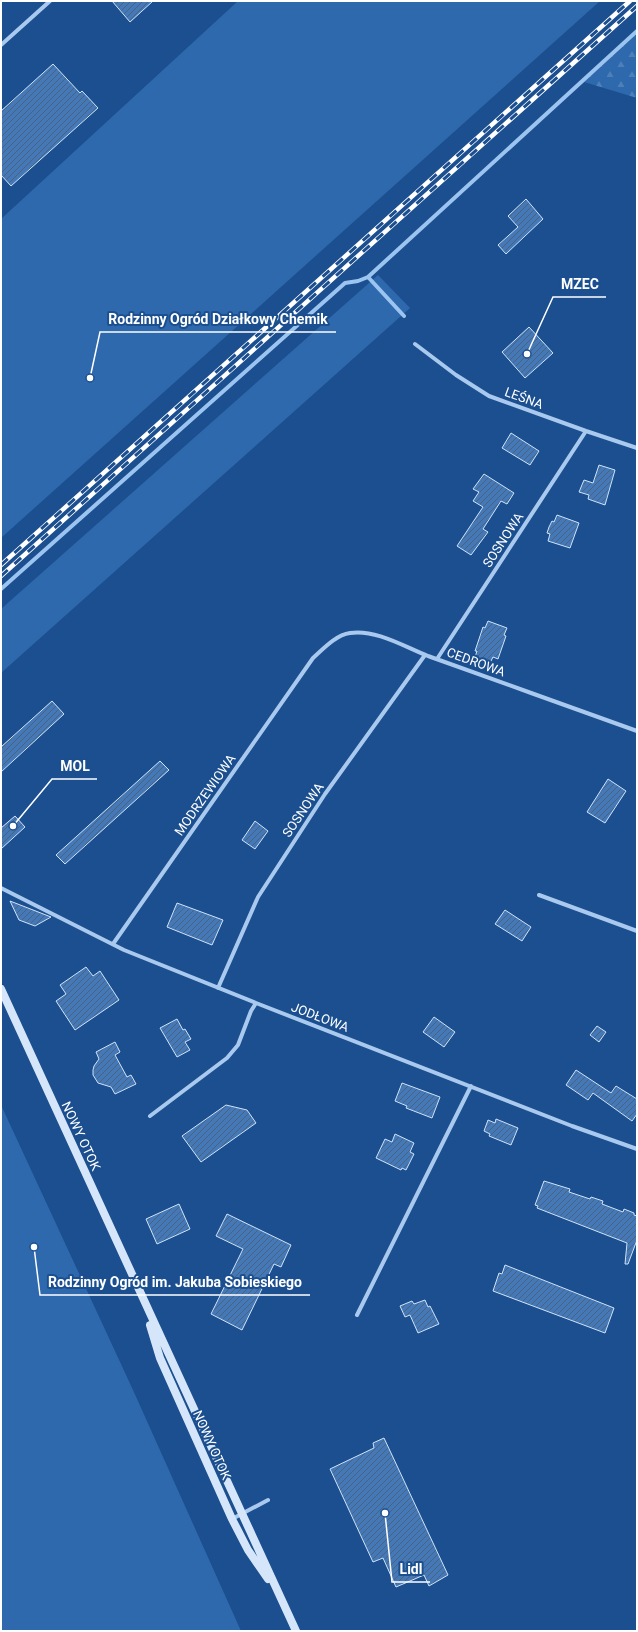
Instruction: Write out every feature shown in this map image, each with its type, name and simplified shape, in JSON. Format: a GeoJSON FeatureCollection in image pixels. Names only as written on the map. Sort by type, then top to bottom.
{"type":"FeatureCollection","features":[{"type":"Feature","properties":{"kind":"main road","name":"NOWY OTOK"},"geometry":{"type":"LineString","coordinates":[[1,989],[296,1631]]}},
{"type":"Feature","properties":{"kind":"main road","name":"NOWY OTOK"},"geometry":{"type":"LineString","coordinates":[[140,1292],[160,1358],[232,1519],[248,1550],[280,1598]]}},
{"type":"Feature","properties":{"kind":"street"},"geometry":{"type":"LineString","coordinates":[[1,45],[50,1]]}},
{"type":"Feature","properties":{"kind":"street","name":"LEŚNA"},"geometry":{"type":"LineString","coordinates":[[415,344],[456,375],[489,396],[637,448]]}},
{"type":"Feature","properties":{"kind":"street","name":"SOSNOWA"},"geometry":{"type":"LineString","coordinates":[[437,659],[586,431]]}},
{"type":"Feature","properties":{"kind":"street","name":"CEDROWA"},"geometry":{"type":"LineString","coordinates":[[313,658],[330,642],[350,633],[365,633],[380,636],[425,655],[637,731]]}},
{"type":"Feature","properties":{"kind":"street","name":"SOSNOWA"},"geometry":{"type":"LineString","coordinates":[[218,988],[258,897],[325,794],[425,655]]}},
{"type":"Feature","properties":{"kind":"street","name":"MODRZEWIOWA"},"geometry":{"type":"LineString","coordinates":[[113,944],[313,658]]}},
{"type":"Feature","properties":{"kind":"street","name":"JODŁOWA"},"geometry":{"type":"LineString","coordinates":[[1,888],[113,944],[218,988],[572,1126],[637,1149]]}},
{"type":"Feature","properties":{"kind":"street"},"geometry":{"type":"LineString","coordinates":[[540,895],[637,931]]}},
{"type":"Feature","properties":{"kind":"street"},"geometry":{"type":"LineString","coordinates":[[150,1116],[227,1058],[238,1045],[251,1011],[256,1003]]}},
{"type":"Feature","properties":{"kind":"street"},"geometry":{"type":"LineString","coordinates":[[357,1315],[471,1086]]}},
{"type":"Feature","properties":{"kind":"street"},"geometry":{"type":"LineString","coordinates":[[232,1519],[268,1500]]}},
{"type":"Feature","properties":{"kind":"green space"},"geometry":{"type":"Polygon","coordinates":[[[238,1],[600,1],[1,538],[1,219],[238,1]]]}},
{"type":"Feature","properties":{"kind":"green space"},"geometry":{"type":"Polygon","coordinates":[[[637,34],[637,98],[584,82],[637,34]]]}},
{"type":"Feature","properties":{"kind":"green space"},"geometry":{"type":"Polygon","coordinates":[[[378,275],[410,308],[1,673],[1,609],[378,275]]]}},
{"type":"Feature","properties":{"kind":"green space"},"geometry":{"type":"Polygon","coordinates":[[[1,1105],[133,1390],[241,1631],[1,1631],[1,1105]]]}},
{"type":"Feature","properties":{"kind":"building"},"geometry":{"type":"Polygon","coordinates":[[[112,1],[153,1],[130,22],[112,1]]]}},
{"type":"Feature","properties":{"kind":"building"},"geometry":{"type":"Polygon","coordinates":[[[53,64],[80,93],[82,91],[98,108],[11,186],[1,175],[1,111],[53,64]]]}},
{"type":"Feature","properties":{"kind":"building"},"geometry":{"type":"Polygon","coordinates":[[[526,199],[543,219],[506,254],[498,245],[518,227],[508,216],[526,199]]]}},
{"type":"Feature","properties":{"kind":"building"},"geometry":{"type":"Polygon","coordinates":[[[529,327],[553,353],[525,378],[502,352],[529,327]]]}},
{"type":"Feature","properties":{"kind":"building"},"geometry":{"type":"Polygon","coordinates":[[[511,433],[539,451],[530,465],[502,448],[511,433]]]}},
{"type":"Feature","properties":{"kind":"building"},"geometry":{"type":"Polygon","coordinates":[[[599,465],[615,470],[605,505],[588,499],[589,495],[579,492],[584,480],[593,483],[599,465]]]}},
{"type":"Feature","properties":{"kind":"building"},"geometry":{"type":"Polygon","coordinates":[[[484,474],[514,493],[507,504],[501,501],[483,529],[488,532],[471,555],[457,546],[483,507],[473,501],[479,492],[473,489],[484,474]]]}},
{"type":"Feature","properties":{"kind":"building"},"geometry":{"type":"Polygon","coordinates":[[[557,515],[579,523],[570,548],[548,541],[550,534],[547,533],[549,527],[552,521],[554,522],[557,515]]]}},
{"type":"Feature","properties":{"kind":"building"},"geometry":{"type":"Polygon","coordinates":[[[488,621],[507,628],[504,635],[506,636],[498,659],[493,657],[490,663],[475,657],[477,651],[475,651],[483,627],[485,628],[488,621]]]}},
{"type":"Feature","properties":{"kind":"building"},"geometry":{"type":"Polygon","coordinates":[[[52,701],[64,714],[1,772],[1,747],[52,701]]]}},
{"type":"Feature","properties":{"kind":"building"},"geometry":{"type":"Polygon","coordinates":[[[160,761],[169,770],[65,864],[56,855],[160,761]]]}},
{"type":"Feature","properties":{"kind":"building"},"geometry":{"type":"Polygon","coordinates":[[[608,779],[626,791],[605,823],[587,812],[608,779]]]}},
{"type":"Feature","properties":{"kind":"building"},"geometry":{"type":"Polygon","coordinates":[[[15,816],[25,827],[1,849],[1,828],[15,816]]]}},
{"type":"Feature","properties":{"kind":"building"},"geometry":{"type":"Polygon","coordinates":[[[255,821],[268,831],[255,849],[242,840],[255,821]]]}},
{"type":"Feature","properties":{"kind":"building"},"geometry":{"type":"Polygon","coordinates":[[[10,901],[51,917],[35,926],[19,920],[10,901]]]}},
{"type":"Feature","properties":{"kind":"building"},"geometry":{"type":"Polygon","coordinates":[[[177,903],[223,920],[212,945],[167,927],[177,903]]]}},
{"type":"Feature","properties":{"kind":"building"},"geometry":{"type":"Polygon","coordinates":[[[505,910],[531,927],[522,941],[495,924],[505,910]]]}},
{"type":"Feature","properties":{"kind":"building"},"geometry":{"type":"Polygon","coordinates":[[[86,967],[93,976],[100,971],[119,1000],[75,1030],[56,1001],[66,994],[60,985],[86,967]]]}},
{"type":"Feature","properties":{"kind":"building"},"geometry":{"type":"Polygon","coordinates":[[[434,1017],[455,1032],[444,1047],[423,1032],[434,1017]]]}},
{"type":"Feature","properties":{"kind":"building"},"geometry":{"type":"Polygon","coordinates":[[[177,1019],[183,1030],[185,1029],[191,1039],[185,1042],[190,1050],[177,1057],[160,1028],[177,1019]]]}},
{"type":"Feature","properties":{"kind":"building"},"geometry":{"type":"Polygon","coordinates":[[[597,1026],[606,1032],[599,1042],[590,1035],[597,1026]]]}},
{"type":"Feature","properties":{"kind":"building"},"geometry":{"type":"Polygon","coordinates":[[[115,1042],[120,1052],[115,1055],[127,1077],[131,1075],[136,1084],[115,1094],[111,1087],[98,1083],[93,1075],[93,1070],[99,1059],[96,1052],[115,1042]]]}},
{"type":"Feature","properties":{"kind":"building"},"geometry":{"type":"Polygon","coordinates":[[[576,1070],[611,1093],[616,1086],[637,1099],[637,1114],[632,1121],[593,1093],[588,1100],[566,1085],[576,1070]]]}},
{"type":"Feature","properties":{"kind":"building"},"geometry":{"type":"Polygon","coordinates":[[[402,1083],[440,1097],[432,1118],[406,1108],[407,1106],[395,1101],[402,1083]]]}},
{"type":"Feature","properties":{"kind":"building"},"geometry":{"type":"Polygon","coordinates":[[[226,1105],[247,1110],[256,1123],[201,1162],[182,1136],[226,1105]]]}},
{"type":"Feature","properties":{"kind":"building"},"geometry":{"type":"Polygon","coordinates":[[[496,1119],[518,1128],[511,1145],[489,1136],[490,1134],[484,1131],[488,1120],[495,1123],[496,1119]]]}},
{"type":"Feature","properties":{"kind":"building"},"geometry":{"type":"Polygon","coordinates":[[[395,1134],[414,1143],[410,1152],[414,1154],[406,1170],[402,1168],[401,1170],[376,1158],[385,1139],[392,1142],[395,1134]]]}},
{"type":"Feature","properties":{"kind":"building"},"geometry":{"type":"Polygon","coordinates":[[[544,1181],[570,1189],[569,1192],[590,1199],[591,1197],[603,1201],[602,1204],[623,1212],[624,1209],[634,1213],[634,1215],[637,1216],[637,1240],[628,1264],[625,1264],[627,1243],[537,1208],[538,1206],[535,1205],[544,1181]]]}},
{"type":"Feature","properties":{"kind":"building"},"geometry":{"type":"Polygon","coordinates":[[[179,1204],[190,1229],[157,1244],[146,1219],[179,1204]]]}},
{"type":"Feature","properties":{"kind":"building"},"geometry":{"type":"Polygon","coordinates":[[[227,1214],[291,1245],[281,1267],[274,1264],[242,1330],[211,1314],[243,1249],[216,1236],[227,1214]]]}},
{"type":"Feature","properties":{"kind":"building"},"geometry":{"type":"Polygon","coordinates":[[[505,1265],[614,1308],[605,1333],[493,1291],[499,1273],[502,1274],[505,1265]]]}},
{"type":"Feature","properties":{"kind":"building"},"geometry":{"type":"Polygon","coordinates":[[[425,1300],[428,1307],[430,1306],[439,1324],[418,1333],[410,1315],[405,1317],[400,1306],[412,1301],[414,1304],[425,1300]]]}},
{"type":"Feature","properties":{"kind":"building"},"geometry":{"type":"Polygon","coordinates":[[[384,1438],[448,1575],[429,1586],[424,1575],[396,1587],[383,1558],[373,1562],[330,1469],[374,1448],[373,1443],[384,1438]]]}},
{"type":"Feature","properties":{"kind":"waterway"},"geometry":{"type":"LineString","coordinates":[[1,589],[345,283],[358,281],[368,277],[637,31]]}},
{"type":"Feature","properties":{"kind":"waterway"},"geometry":{"type":"LineString","coordinates":[[368,277],[404,316]]}},
{"type":"Feature","properties":{"kind":"railway"},"geometry":{"type":"LineString","coordinates":[[1,565],[630,1]]}},
{"type":"Feature","properties":{"kind":"railway"},"geometry":{"type":"LineString","coordinates":[[1,576],[637,6]]}},
{"type":"Feature","properties":{"kind":"place","name":"MZEC"},"geometry":{"type":"Point","coordinates":[527,354]}},
{"type":"Feature","properties":{"kind":"place","name":"Rodzinny Ogród Działkowy Chemik"},"geometry":{"type":"Point","coordinates":[90,378]}},
{"type":"Feature","properties":{"kind":"place","name":"MOL"},"geometry":{"type":"Point","coordinates":[13,826]}},
{"type":"Feature","properties":{"kind":"place","name":"Rodzinny Ogród im. Jakuba Sobieskiego"},"geometry":{"type":"Point","coordinates":[34,1247]}},
{"type":"Feature","properties":{"kind":"place","name":"Lidl"},"geometry":{"type":"Point","coordinates":[385,1513]}}]}
